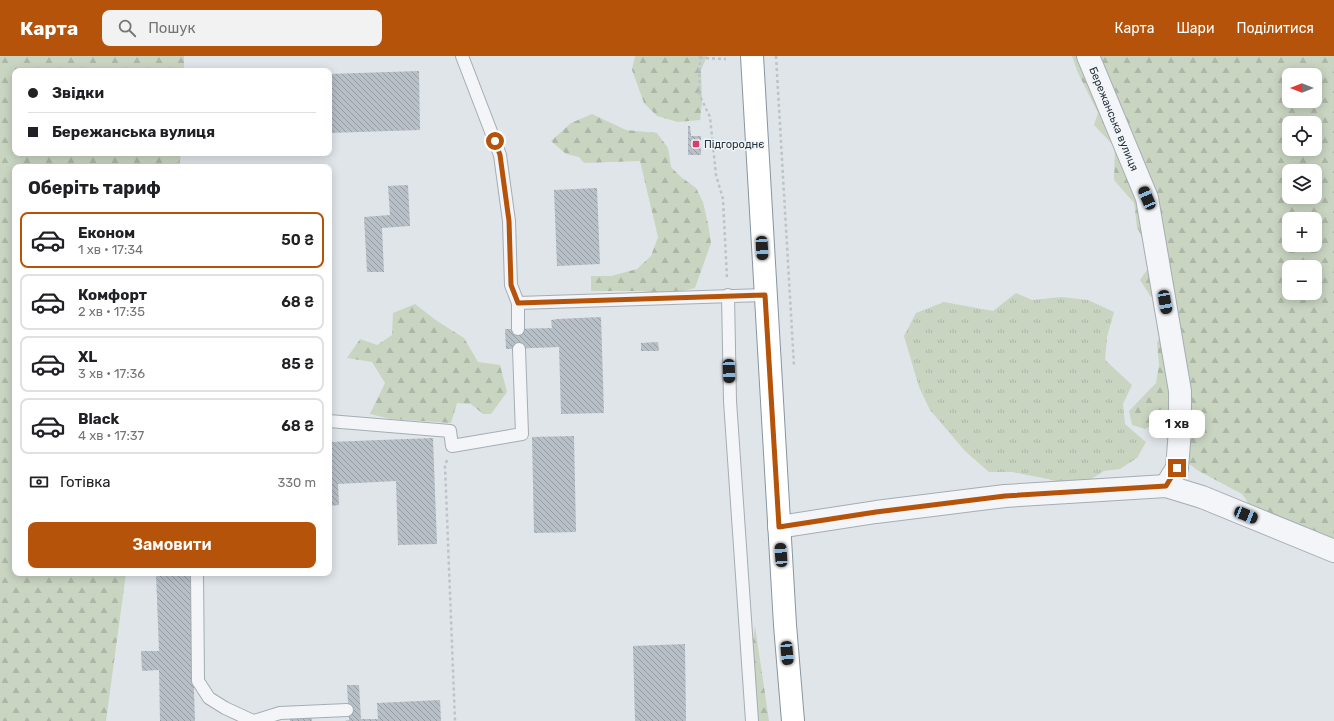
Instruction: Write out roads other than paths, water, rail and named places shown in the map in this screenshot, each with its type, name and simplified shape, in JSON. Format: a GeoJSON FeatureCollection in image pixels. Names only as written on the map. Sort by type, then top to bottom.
{"type":"FeatureCollection","features":[{"type":"Feature","properties":{"kind":"highway"},"geometry":{"type":"LineString","coordinates":[[752,56],[779,527],[793,721]]}},
{"type":"Feature","properties":{"kind":"street","name":"Бережанська вулиця"},"geometry":{"type":"LineString","coordinates":[[1088,56],[1147,198],[1180,391],[1180,430],[1177,468],[1166,486]]}},
{"type":"Feature","properties":{"kind":"street"},"geometry":{"type":"LineString","coordinates":[[779,527],[876,512],[1005,496],[1166,486],[1202,497],[1334,551]]}},
{"type":"Feature","properties":{"kind":"lane"},"geometry":{"type":"LineString","coordinates":[[462,56],[500,155],[509,221],[511,285],[518,303],[518,329]]}},
{"type":"Feature","properties":{"kind":"lane"},"geometry":{"type":"LineString","coordinates":[[518,303],[765,295]]}},
{"type":"Feature","properties":{"kind":"lane"},"geometry":{"type":"LineString","coordinates":[[728,296],[730,401],[752,721]]}},
{"type":"Feature","properties":{"kind":"lane"},"geometry":{"type":"LineString","coordinates":[[332,421],[450,431],[452,446],[522,434],[518,349]]}},
{"type":"Feature","properties":{"kind":"lane"},"geometry":{"type":"LineString","coordinates":[[197,576],[198,681],[209,698],[225,708],[254,721],[280,713],[347,710]]}},
{"type":"Feature","properties":{"kind":"place","name":"Підгороднє"},"geometry":{"type":"Point","coordinates":[696,144]}}]}
